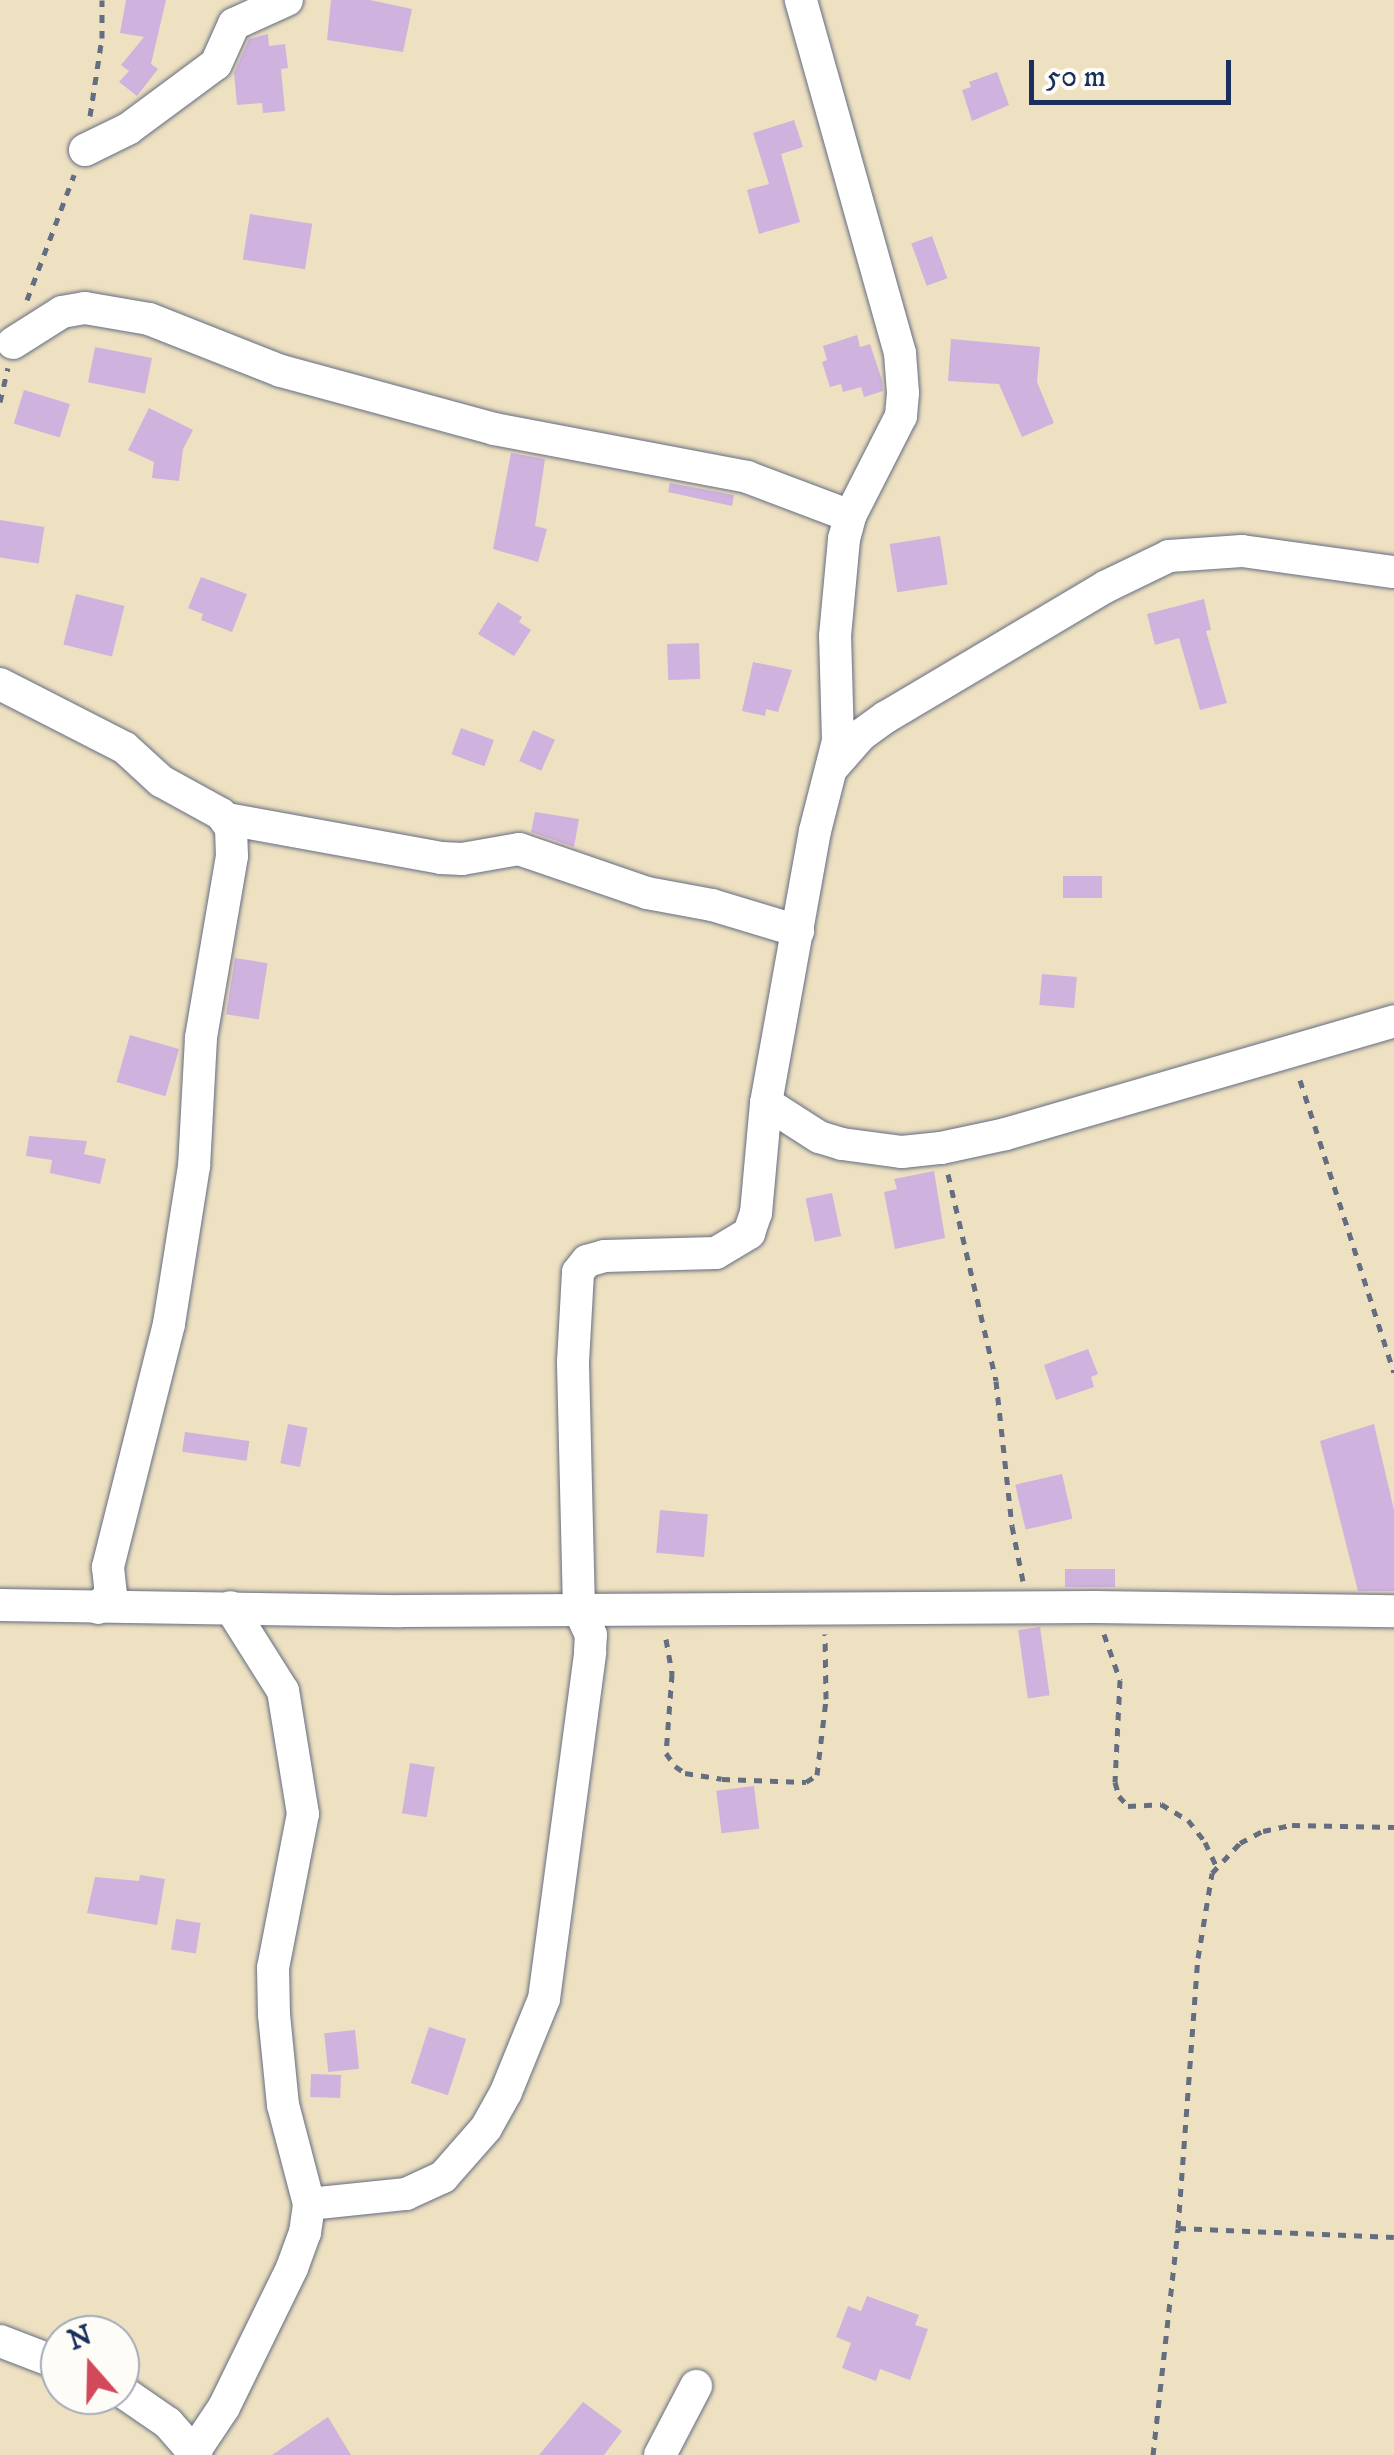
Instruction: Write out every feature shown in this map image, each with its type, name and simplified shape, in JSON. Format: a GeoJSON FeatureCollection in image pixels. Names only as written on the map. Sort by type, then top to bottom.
{"type":"FeatureCollection","features":[{"type":"Feature","properties":{"kind":"street"},"geometry":{"type":"LineString","coordinates":[[85,150],[128,129],[216,64],[234,24],[287,0]]}},
{"type":"Feature","properties":{"kind":"street"},"geometry":{"type":"LineString","coordinates":[[309,2204],[424,2188],[464,2156],[506,2092],[544,1999],[591,1635],[579,1609],[573,1362],[578,1272],[587,1261],[604,1256],[716,1253],[748,1233],[756,1213],[766,1102],[838,741],[837,582],[850,516],[901,416],[900,353],[802,0]]}},
{"type":"Feature","properties":{"kind":"street"},"geometry":{"type":"LineString","coordinates":[[14,343],[62,312],[84,308],[149,319],[281,371],[494,430],[747,478],[850,516]]}},
{"type":"Feature","properties":{"kind":"street"},"geometry":{"type":"LineString","coordinates":[[830,770],[862,735],[886,718],[1105,588],[1169,556],[1242,551],[1394,572]]}},
{"type":"Feature","properties":{"kind":"street"},"geometry":{"type":"LineString","coordinates":[[0,684],[125,748],[161,781],[227,819],[441,858],[462,859],[519,849],[647,893],[712,905],[798,931]]}},
{"type":"Feature","properties":{"kind":"street"},"geometry":{"type":"LineString","coordinates":[[98,1608],[111,1594],[108,1567],[168,1324],[194,1166],[201,1038],[232,856],[227,819]]}},
{"type":"Feature","properties":{"kind":"street"},"geometry":{"type":"LineString","coordinates":[[766,1102],[820,1137],[842,1144],[902,1152],[942,1148],[1006,1134],[1394,1021]]}},
{"type":"Feature","properties":{"kind":"street"},"geometry":{"type":"LineString","coordinates":[[0,1604],[98,1608],[825,1611],[1095,1607],[1394,1611]]}},
{"type":"Feature","properties":{"kind":"street"},"geometry":{"type":"LineString","coordinates":[[140,2404],[168,2423],[195,2454],[224,2408],[306,2233],[309,2204],[283,2105],[273,1968],[302,1814],[284,1691],[230,1607]]}},
{"type":"Feature","properties":{"kind":"street"},"geometry":{"type":"LineString","coordinates":[[0,2341],[40,2356]]}},
{"type":"Feature","properties":{"kind":"street"},"geometry":{"type":"LineString","coordinates":[[660,2455],[696,2386]]}},
{"type":"Feature","properties":{"kind":"path"},"geometry":{"type":"LineString","coordinates":[[0,402],[39,260],[85,150],[102,38],[102,0]]}},
{"type":"Feature","properties":{"kind":"path"},"geometry":{"type":"LineString","coordinates":[[1290,1051],[1356,1244],[1394,1372]]}},
{"type":"Feature","properties":{"kind":"path"},"geometry":{"type":"LineString","coordinates":[[942,1148],[996,1381],[1012,1526],[1029,1608]]}},
{"type":"Feature","properties":{"kind":"path"},"geometry":{"type":"LineString","coordinates":[[1095,1607],[1120,1680],[1115,1782],[1119,1796],[1128,1806],[1161,1804],[1188,1820],[1206,1842],[1216,1867],[1198,1958],[1178,2228],[1153,2455]]}},
{"type":"Feature","properties":{"kind":"path"},"geometry":{"type":"LineString","coordinates":[[660,1609],[672,1674],[666,1753],[676,1766],[685,1773],[722,1779],[806,1782],[817,1775],[826,1699],[825,1611]]}},
{"type":"Feature","properties":{"kind":"path"},"geometry":{"type":"LineString","coordinates":[[1216,1867],[1240,1843],[1292,1825],[1394,1827]]}},
{"type":"Feature","properties":{"kind":"path"},"geometry":{"type":"LineString","coordinates":[[1178,2228],[1394,2237]]}},
{"type":"Feature","properties":{"kind":"building"},"geometry":{"type":"Polygon","coordinates":[[[126,0],[166,0],[151,64],[158,69],[137,96],[119,82],[129,71],[121,65],[144,37],[120,33],[126,0]]]}},
{"type":"Feature","properties":{"kind":"building"},"geometry":{"type":"Polygon","coordinates":[[[331,0],[370,0],[412,9],[403,52],[327,40],[331,0]]]}},
{"type":"Feature","properties":{"kind":"building"},"geometry":{"type":"Polygon","coordinates":[[[268,34],[269,46],[285,44],[288,68],[281,69],[285,111],[263,113],[262,103],[237,105],[234,73],[249,39],[268,34]]]}},
{"type":"Feature","properties":{"kind":"building"},"geometry":{"type":"Polygon","coordinates":[[[997,72],[1009,105],[972,121],[962,90],[971,87],[969,82],[997,72]]]}},
{"type":"Feature","properties":{"kind":"building"},"geometry":{"type":"Polygon","coordinates":[[[794,120],[803,147],[781,154],[800,222],[759,234],[747,190],[769,184],[753,133],[794,120]]]}},
{"type":"Feature","properties":{"kind":"building"},"geometry":{"type":"Polygon","coordinates":[[[250,214],[312,224],[305,269],[243,259],[250,214]]]}},
{"type":"Feature","properties":{"kind":"building"},"geometry":{"type":"Polygon","coordinates":[[[932,236],[947,278],[927,286],[911,244],[932,236]]]}},
{"type":"Feature","properties":{"kind":"building"},"geometry":{"type":"Polygon","coordinates":[[[857,335],[860,347],[870,344],[882,380],[883,391],[864,397],[861,387],[843,392],[841,384],[830,387],[822,362],[827,360],[823,346],[857,335]]]}},
{"type":"Feature","properties":{"kind":"building"},"geometry":{"type":"Polygon","coordinates":[[[951,339],[1040,347],[1037,382],[1054,423],[1022,437],[999,384],[948,381],[951,339]]]}},
{"type":"Feature","properties":{"kind":"building"},"geometry":{"type":"Polygon","coordinates":[[[95,347],[152,358],[145,393],[88,382],[95,347]]]}},
{"type":"Feature","properties":{"kind":"building"},"geometry":{"type":"Polygon","coordinates":[[[24,390],[70,404],[60,438],[14,423],[24,390]]]}},
{"type":"Feature","properties":{"kind":"building"},"geometry":{"type":"Polygon","coordinates":[[[149,408],[193,430],[183,449],[179,481],[152,478],[154,462],[128,450],[149,408]]]}},
{"type":"Feature","properties":{"kind":"building"},"geometry":{"type":"Polygon","coordinates":[[[511,453],[545,459],[535,526],[547,529],[538,562],[493,549],[511,453]]]}},
{"type":"Feature","properties":{"kind":"building"},"geometry":{"type":"Polygon","coordinates":[[[670,483],[734,495],[732,506],[668,492],[670,483]]]}},
{"type":"Feature","properties":{"kind":"building"},"geometry":{"type":"Polygon","coordinates":[[[0,520],[44,527],[39,564],[0,557],[0,520]]]}},
{"type":"Feature","properties":{"kind":"building"},"geometry":{"type":"Polygon","coordinates":[[[940,536],[948,584],[897,592],[890,544],[940,536]]]}},
{"type":"Feature","properties":{"kind":"building"},"geometry":{"type":"Polygon","coordinates":[[[201,577],[247,594],[232,632],[201,620],[203,614],[188,608],[201,577]]]}},
{"type":"Feature","properties":{"kind":"building"},"geometry":{"type":"Polygon","coordinates":[[[76,594],[125,606],[112,657],[63,644],[76,594]]]}},
{"type":"Feature","properties":{"kind":"building"},"geometry":{"type":"Polygon","coordinates":[[[1204,599],[1211,630],[1206,631],[1227,703],[1200,710],[1179,638],[1155,645],[1147,614],[1204,599]]]}},
{"type":"Feature","properties":{"kind":"building"},"geometry":{"type":"Polygon","coordinates":[[[498,602],[522,617],[519,622],[531,630],[514,656],[478,634],[498,602]]]}},
{"type":"Feature","properties":{"kind":"building"},"geometry":{"type":"Polygon","coordinates":[[[699,643],[700,679],[668,680],[667,644],[699,643]]]}},
{"type":"Feature","properties":{"kind":"building"},"geometry":{"type":"Polygon","coordinates":[[[753,662],[792,670],[778,712],[766,709],[765,716],[742,711],[753,662]]]}},
{"type":"Feature","properties":{"kind":"building"},"geometry":{"type":"Polygon","coordinates":[[[461,728],[494,740],[484,766],[451,754],[461,728]]]}},
{"type":"Feature","properties":{"kind":"building"},"geometry":{"type":"Polygon","coordinates":[[[533,730],[555,740],[541,771],[519,761],[533,730]]]}},
{"type":"Feature","properties":{"kind":"building"},"geometry":{"type":"Polygon","coordinates":[[[535,812],[579,819],[574,847],[531,832],[535,812]]]}},
{"type":"Feature","properties":{"kind":"building"},"geometry":{"type":"Polygon","coordinates":[[[1063,876],[1102,876],[1102,898],[1063,898],[1063,876]]]}},
{"type":"Feature","properties":{"kind":"building"},"geometry":{"type":"Polygon","coordinates":[[[235,958],[268,963],[259,1019],[226,1014],[235,958]]]}},
{"type":"Feature","properties":{"kind":"building"},"geometry":{"type":"Polygon","coordinates":[[[1042,974],[1077,977],[1074,1008],[1039,1005],[1042,974]]]}},
{"type":"Feature","properties":{"kind":"building"},"geometry":{"type":"Polygon","coordinates":[[[130,1035],[179,1049],[166,1096],[116,1082],[130,1035]]]}},
{"type":"Feature","properties":{"kind":"building"},"geometry":{"type":"Polygon","coordinates":[[[29,1136],[87,1141],[84,1154],[106,1159],[100,1184],[50,1173],[52,1160],[26,1156],[29,1136]]]}},
{"type":"Feature","properties":{"kind":"building"},"geometry":{"type":"Polygon","coordinates":[[[934,1171],[945,1238],[895,1249],[884,1192],[897,1189],[894,1179],[934,1171]]]}},
{"type":"Feature","properties":{"kind":"building"},"geometry":{"type":"Polygon","coordinates":[[[832,1193],[841,1236],[815,1242],[806,1199],[832,1193]]]}},
{"type":"Feature","properties":{"kind":"building"},"geometry":{"type":"Polygon","coordinates":[[[1088,1349],[1098,1374],[1091,1377],[1094,1387],[1056,1400],[1044,1365],[1088,1349]]]}},
{"type":"Feature","properties":{"kind":"building"},"geometry":{"type":"Polygon","coordinates":[[[288,1424],[308,1428],[300,1467],[280,1463],[288,1424]]]}},
{"type":"Feature","properties":{"kind":"building"},"geometry":{"type":"Polygon","coordinates":[[[1374,1424],[1394,1510],[1394,1591],[1358,1591],[1320,1441],[1374,1424]]]}},
{"type":"Feature","properties":{"kind":"building"},"geometry":{"type":"Polygon","coordinates":[[[185,1432],[249,1441],[247,1461],[182,1452],[185,1432]]]}},
{"type":"Feature","properties":{"kind":"building"},"geometry":{"type":"Polygon","coordinates":[[[1062,1474],[1072,1519],[1026,1530],[1015,1485],[1062,1474]]]}},
{"type":"Feature","properties":{"kind":"building"},"geometry":{"type":"Polygon","coordinates":[[[660,1510],[708,1514],[704,1557],[656,1553],[660,1510]]]}},
{"type":"Feature","properties":{"kind":"building"},"geometry":{"type":"Polygon","coordinates":[[[1065,1569],[1115,1569],[1115,1587],[1065,1587],[1065,1569]]]}},
{"type":"Feature","properties":{"kind":"building"},"geometry":{"type":"Polygon","coordinates":[[[1040,1627],[1050,1695],[1028,1698],[1018,1630],[1040,1627]]]}},
{"type":"Feature","properties":{"kind":"building"},"geometry":{"type":"Polygon","coordinates":[[[410,1763],[435,1767],[427,1817],[402,1813],[410,1763]]]}},
{"type":"Feature","properties":{"kind":"building"},"geometry":{"type":"Polygon","coordinates":[[[754,1786],[759,1829],[722,1833],[716,1791],[754,1786]]]}},
{"type":"Feature","properties":{"kind":"building"},"geometry":{"type":"Polygon","coordinates":[[[140,1875],[165,1879],[157,1925],[87,1913],[95,1877],[139,1881],[140,1875]]]}},
{"type":"Feature","properties":{"kind":"building"},"geometry":{"type":"Polygon","coordinates":[[[176,1919],[201,1923],[196,1954],[171,1950],[176,1919]]]}},
{"type":"Feature","properties":{"kind":"building"},"geometry":{"type":"Polygon","coordinates":[[[429,2027],[466,2039],[448,2095],[411,2083],[429,2027]]]}},
{"type":"Feature","properties":{"kind":"building"},"geometry":{"type":"Polygon","coordinates":[[[355,2030],[359,2069],[328,2072],[324,2033],[355,2030]]]}},
{"type":"Feature","properties":{"kind":"building"},"geometry":{"type":"Polygon","coordinates":[[[311,2074],[341,2075],[340,2098],[310,2097],[311,2074]]]}},
{"type":"Feature","properties":{"kind":"building"},"geometry":{"type":"Polygon","coordinates":[[[867,2296],[919,2315],[915,2325],[928,2329],[910,2380],[880,2369],[876,2381],[842,2368],[851,2343],[836,2337],[848,2306],[861,2311],[867,2296]]]}},
{"type":"Feature","properties":{"kind":"building"},"geometry":{"type":"Polygon","coordinates":[[[583,2402],[622,2431],[604,2455],[539,2455],[583,2402]]]}},
{"type":"Feature","properties":{"kind":"building"},"geometry":{"type":"Polygon","coordinates":[[[328,2417],[351,2455],[272,2455],[328,2417]]]}}]}
